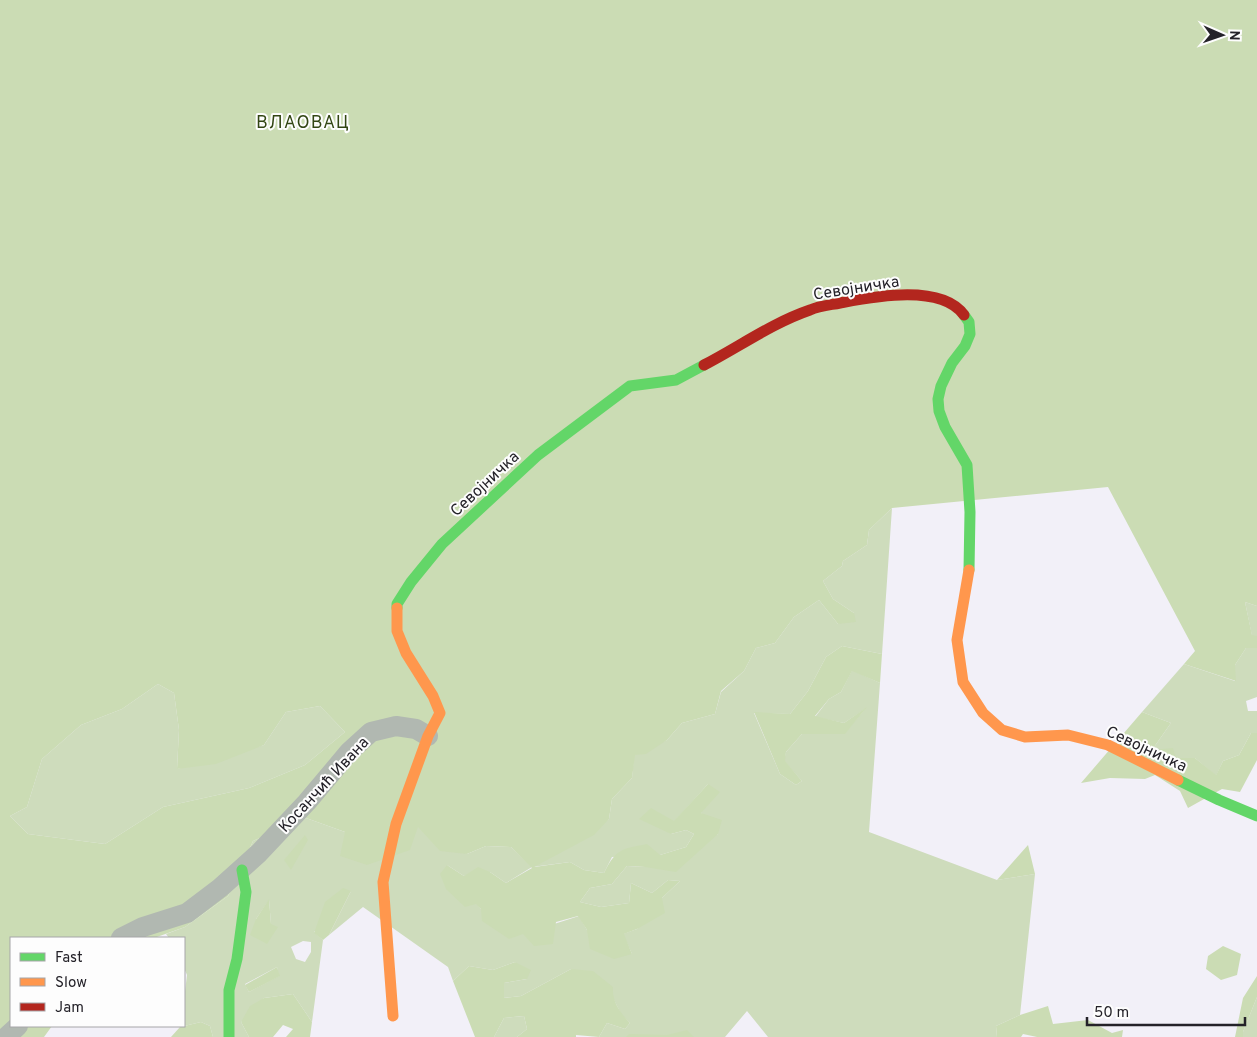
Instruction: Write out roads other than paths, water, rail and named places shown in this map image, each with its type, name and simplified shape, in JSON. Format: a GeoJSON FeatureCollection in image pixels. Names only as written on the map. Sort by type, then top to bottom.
{"type":"FeatureCollection","features":[{"type":"Feature","properties":{"kind":"street","name":"Севојничка"},"geometry":{"type":"LineString","coordinates":[[428,736],[440,713],[433,696],[406,654],[400,639],[397,631],[397,604],[411,582],[442,544],[538,454],[630,386],[676,380],[735,349],[772,326],[812,309],[866,298],[898,294],[915,295],[946,301],[961,311],[969,322],[970,334],[965,346],[952,363],[941,386],[938,399],[939,411],[945,427],[967,465],[970,512],[969,572],[958,640],[963,682],[983,713],[1002,730],[1025,737],[1068,735],[1108,745],[1219,800],[1257,816]]}},
{"type":"Feature","properties":{"kind":"street","name":"Косанчић Ивана"},"geometry":{"type":"LineString","coordinates":[[123,937],[142,927],[187,912],[242,870],[307,802],[349,752],[371,732],[396,726],[416,729],[428,736]]}},
{"type":"Feature","properties":{"kind":"street"},"geometry":{"type":"LineString","coordinates":[[393,1016],[383,882],[396,824],[428,736]]}},
{"type":"Feature","properties":{"kind":"street"},"geometry":{"type":"LineString","coordinates":[[229,1037],[229,990],[237,958],[246,892],[242,870]]}},
{"type":"Feature","properties":{"kind":"street"},"geometry":{"type":"LineString","coordinates":[[6,1037],[17,1027]]}},
{"type":"Feature","properties":{"kind":"district","name":"ВЛАОВАЦ"},"geometry":{"type":"Point","coordinates":[303,122]}}]}
